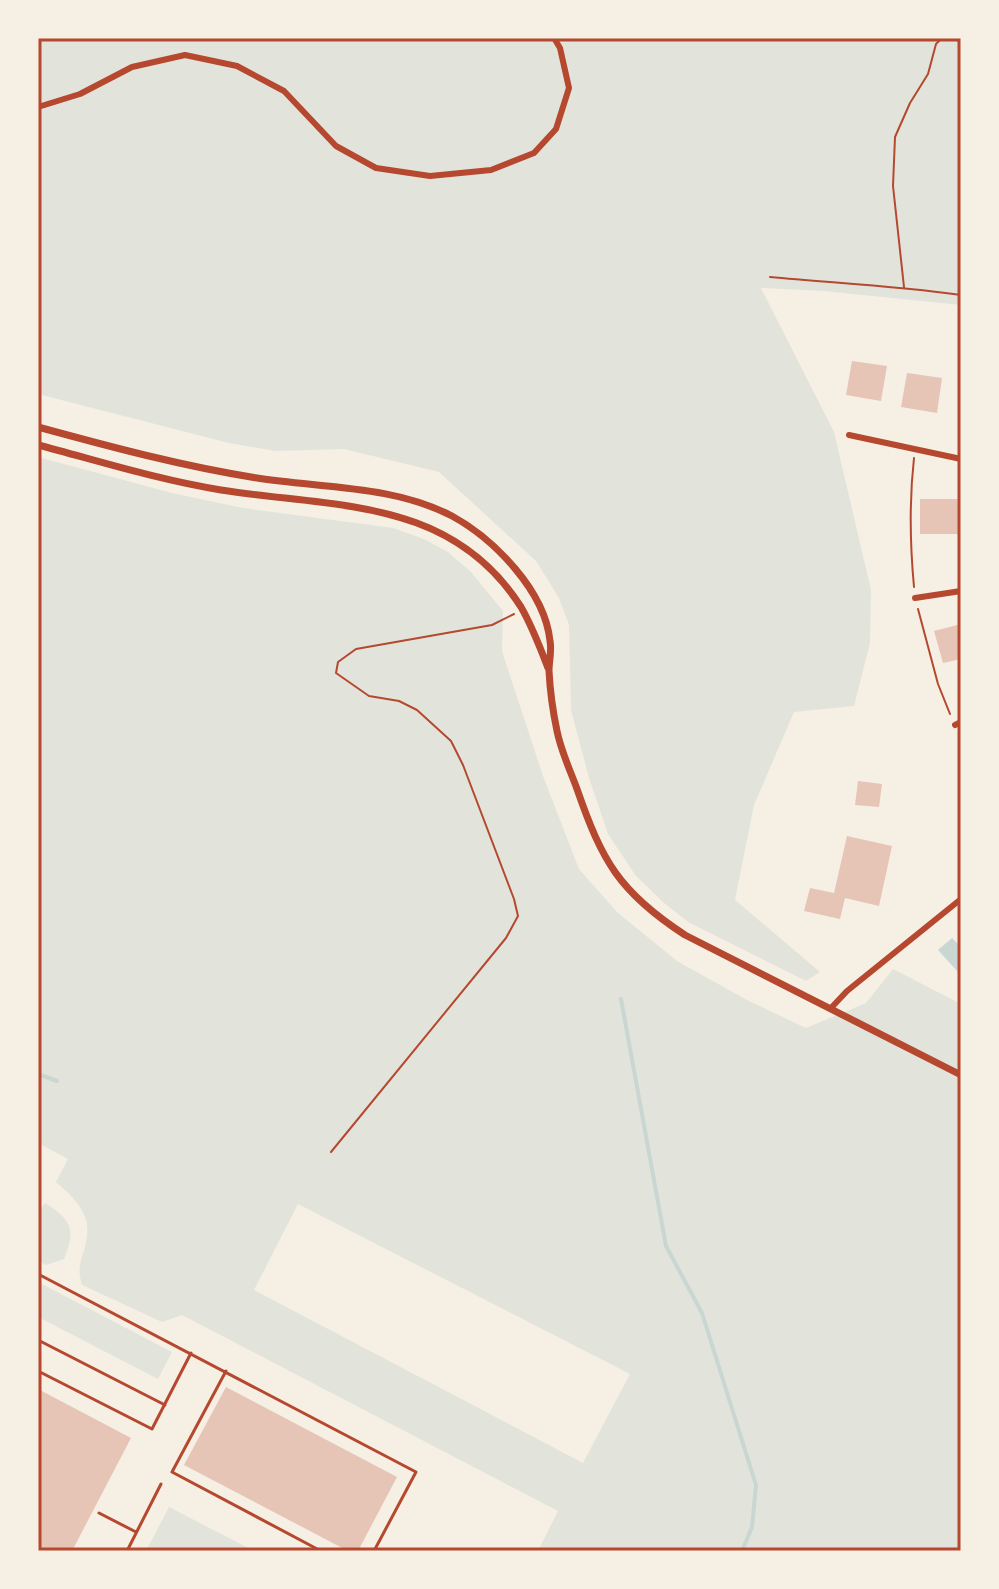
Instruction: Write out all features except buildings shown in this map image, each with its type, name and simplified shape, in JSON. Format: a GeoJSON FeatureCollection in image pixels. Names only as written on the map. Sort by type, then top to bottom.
{"type":"FeatureCollection","features":[{"type":"Feature","properties":{"kind":"street"},"geometry":{"type":"LineString","coordinates":[[38,107],[80,94],[132,67],[185,55],[237,66],[284,91],[336,146],[376,168],[430,176],[491,170],[534,153],[556,129],[569,88],[560,48],[554,38]]}},
{"type":"Feature","properties":{"kind":"street"},"geometry":{"type":"LineString","coordinates":[[38,427],[202,469],[388,494],[442,512],[479,533],[521,577],[547,623],[557,732],[594,837],[624,886],[658,918],[685,935],[961,1075]]}},
{"type":"Feature","properties":{"kind":"street"},"geometry":{"type":"LineString","coordinates":[[849,435],[961,459]]}},
{"type":"Feature","properties":{"kind":"street"},"geometry":{"type":"LineString","coordinates":[[38,445],[200,486],[369,510],[416,522],[447,535],[493,571],[522,609],[549,670]]}},
{"type":"Feature","properties":{"kind":"street"},"geometry":{"type":"LineString","coordinates":[[915,598],[961,591]]}},
{"type":"Feature","properties":{"kind":"street"},"geometry":{"type":"LineString","coordinates":[[831,1008],[847,991],[961,899]]}},
{"type":"Feature","properties":{"kind":"lane"},"geometry":{"type":"LineString","coordinates":[[38,1274],[416,1472],[374,1551]]}},
{"type":"Feature","properties":{"kind":"lane"},"geometry":{"type":"LineString","coordinates":[[38,1340],[165,1405]]}},
{"type":"Feature","properties":{"kind":"lane"},"geometry":{"type":"LineString","coordinates":[[38,1371],[152,1429],[191,1353]]}},
{"type":"Feature","properties":{"kind":"lane"},"geometry":{"type":"LineString","coordinates":[[226,1371],[172,1472],[321,1551]]}},
{"type":"Feature","properties":{"kind":"lane"},"geometry":{"type":"LineString","coordinates":[[127,1551],[161,1484]]}},
{"type":"Feature","properties":{"kind":"lane"},"geometry":{"type":"LineString","coordinates":[[99,1513],[136,1532]]}},
{"type":"Feature","properties":{"kind":"path"},"geometry":{"type":"LineString","coordinates":[[904,287],[893,186],[895,137],[910,103],[928,74],[936,44],[942,38]]}},
{"type":"Feature","properties":{"kind":"path"},"geometry":{"type":"LineString","coordinates":[[954,38],[961,43]]}},
{"type":"Feature","properties":{"kind":"path"},"geometry":{"type":"LineString","coordinates":[[770,277],[904,287],[961,295]]}},
{"type":"Feature","properties":{"kind":"path"},"geometry":{"type":"LineString","coordinates":[[331,1152],[506,938],[518,916],[509,884],[451,741],[417,710],[399,701],[369,696],[342,679],[336,673],[338,662],[356,649],[492,625],[522,609]]}},
{"type":"Feature","properties":{"kind":"shaded area"},"geometry":{"type":"Polygon","coordinates":[[[38,38],[961,38],[961,305],[761,288],[834,432],[871,590],[870,643],[854,706],[794,712],[754,805],[735,900],[820,972],[806,981],[688,922],[636,876],[608,834],[589,778],[571,710],[569,625],[559,598],[536,561],[439,472],[344,449],[275,451],[229,443],[38,394],[38,38]]]}},
{"type":"Feature","properties":{"kind":"shaded area"},"geometry":{"type":"Polygon","coordinates":[[[38,457],[172,493],[243,508],[393,528],[424,539],[448,552],[471,572],[503,611],[502,651],[543,776],[579,869],[617,912],[677,961],[806,1028],[866,1003],[893,969],[961,1004],[961,1551],[538,1551],[558,1511],[182,1315],[162,1322],[82,1285],[80,1265],[86,1243],[86,1219],[74,1199],[56,1182],[68,1159],[38,1143],[38,457]],[[298,1204],[254,1290],[583,1463],[630,1374],[298,1204]]]}},
{"type":"Feature","properties":{"kind":"shaded area"},"geometry":{"type":"Polygon","coordinates":[[[952,938],[958,944],[961,942],[961,969],[958,972],[938,950],[952,938]]]}},
{"type":"Feature","properties":{"kind":"shaded area"},"geometry":{"type":"Polygon","coordinates":[[[45,1203],[66,1221],[70,1233],[64,1259],[46,1265],[38,1261],[38,1212],[45,1203]]]}},
{"type":"Feature","properties":{"kind":"shaded area"},"geometry":{"type":"Polygon","coordinates":[[[38,1282],[172,1352],[158,1379],[38,1317],[38,1282]]]}},
{"type":"Feature","properties":{"kind":"shaded area"},"geometry":{"type":"Polygon","coordinates":[[[169,1507],[254,1551],[146,1551],[169,1507]]]}},
{"type":"Feature","properties":{"kind":"waterway"},"geometry":{"type":"LineString","coordinates":[[621,999],[666,1246],[702,1313],[756,1485],[752,1527],[742,1551]]}},
{"type":"Feature","properties":{"kind":"waterway"},"geometry":{"type":"LineString","coordinates":[[38,1074],[57,1081]]}}]}
